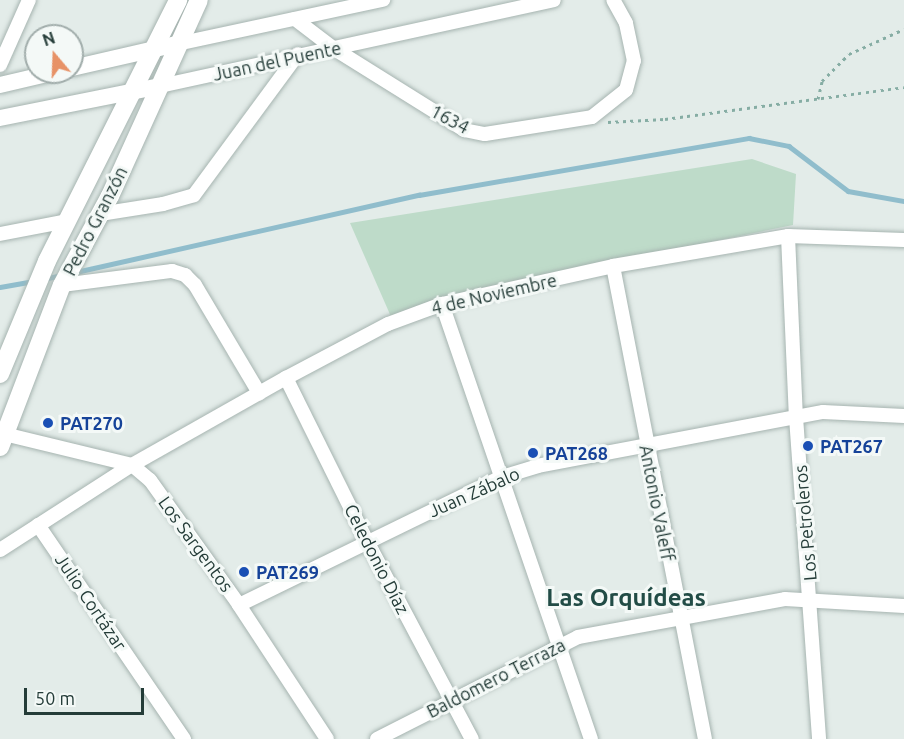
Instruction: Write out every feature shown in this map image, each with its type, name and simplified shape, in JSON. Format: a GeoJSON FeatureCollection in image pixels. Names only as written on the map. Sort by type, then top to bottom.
{"type":"FeatureCollection","features":[{"type":"Feature","properties":{"kind":"main road","name":"Pedro Granzón"},"geometry":{"type":"LineString","coordinates":[[0,374],[26,305],[178,0]]}},
{"type":"Feature","properties":{"kind":"main road","name":"Pedro Granzón"},"geometry":{"type":"LineString","coordinates":[[1,438],[62,285],[100,214],[199,0]]}},
{"type":"Feature","properties":{"kind":"street"},"geometry":{"type":"LineString","coordinates":[[0,64],[29,0]]}},
{"type":"Feature","properties":{"kind":"street","name":"Juan del Puente"},"geometry":{"type":"LineString","coordinates":[[84,65],[383,0]]}},
{"type":"Feature","properties":{"kind":"street","name":"Juan del Puente"},"geometry":{"type":"LineString","coordinates":[[0,118],[132,92],[297,54],[554,0]]}},
{"type":"Feature","properties":{"kind":"street","name":"1634"},"geometry":{"type":"LineString","coordinates":[[295,19],[333,48],[464,130],[485,134],[585,119],[626,90],[634,61],[626,23],[613,0]]}},
{"type":"Feature","properties":{"kind":"street"},"geometry":{"type":"LineString","coordinates":[[100,214],[163,204],[194,195],[297,54]]}},
{"type":"Feature","properties":{"kind":"street"},"geometry":{"type":"LineString","coordinates":[[0,85],[24,79]]}},
{"type":"Feature","properties":{"kind":"street"},"geometry":{"type":"LineString","coordinates":[[0,234],[67,221]]}},
{"type":"Feature","properties":{"kind":"street","name":"4 de Noviembre"},"geometry":{"type":"LineString","coordinates":[[0,550],[132,465],[259,393],[388,324],[442,304],[613,266],[788,236],[904,240]]}},
{"type":"Feature","properties":{"kind":"street","name":"Los Petroleros"},"geometry":{"type":"LineString","coordinates":[[788,236],[796,417],[811,597],[819,739]]}},
{"type":"Feature","properties":{"kind":"street","name":"Antonio Valeff"},"geometry":{"type":"LineString","coordinates":[[613,266],[705,739]]}},
{"type":"Feature","properties":{"kind":"street"},"geometry":{"type":"LineString","coordinates":[[62,285],[172,271],[195,285],[259,393]]}},
{"type":"Feature","properties":{"kind":"street"},"geometry":{"type":"LineString","coordinates":[[442,304],[591,739]]}},
{"type":"Feature","properties":{"kind":"street","name":"Celedonio Díaz"},"geometry":{"type":"LineString","coordinates":[[286,378],[367,541],[472,739]]}},
{"type":"Feature","properties":{"kind":"street","name":"Juan Zábalo"},"geometry":{"type":"LineString","coordinates":[[239,605],[502,477],[646,443],[822,412],[904,416]]}},
{"type":"Feature","properties":{"kind":"street","name":"Los Sargentos"},"geometry":{"type":"LineString","coordinates":[[1,438],[132,465],[150,480],[239,605],[327,739]]}},
{"type":"Feature","properties":{"kind":"street","name":"Julio Cortázar"},"geometry":{"type":"LineString","coordinates":[[38,525],[184,739]]}},
{"type":"Feature","properties":{"kind":"street","name":"Baldomero Terraza"},"geometry":{"type":"LineString","coordinates":[[377,739],[559,644],[680,618],[811,597],[904,606]]}},
{"type":"Feature","properties":{"kind":"path"},"geometry":{"type":"LineString","coordinates":[[818,99],[822,81],[849,54],[904,29]]}},
{"type":"Feature","properties":{"kind":"path"},"geometry":{"type":"LineString","coordinates":[[585,119],[617,124],[904,87]]}},
{"type":"Feature","properties":{"kind":"green space"},"geometry":{"type":"Polygon","coordinates":[[[752,159],[796,174],[793,225],[442,297],[392,319],[350,223],[752,159]]]}},
{"type":"Feature","properties":{"kind":"waterway"},"geometry":{"type":"LineString","coordinates":[[76,272],[419,195],[749,138],[789,146],[848,191],[904,201]]}},
{"type":"Feature","properties":{"kind":"waterway"},"geometry":{"type":"LineString","coordinates":[[44,279],[62,275]]}},
{"type":"Feature","properties":{"kind":"waterway"},"geometry":{"type":"LineString","coordinates":[[0,287],[33,281]]}},
{"type":"Feature","properties":{"kind":"place","name":"PAT270"},"geometry":{"type":"Point","coordinates":[48,423]}},
{"type":"Feature","properties":{"kind":"place","name":"PAT267"},"geometry":{"type":"Point","coordinates":[808,446]}},
{"type":"Feature","properties":{"kind":"place","name":"PAT268"},"geometry":{"type":"Point","coordinates":[533,453]}},
{"type":"Feature","properties":{"kind":"place","name":"PAT269"},"geometry":{"type":"Point","coordinates":[244,572]}},
{"type":"Feature","properties":{"kind":"district","name":"Las Orquídeas"},"geometry":{"type":"Point","coordinates":[626,598]}}]}
